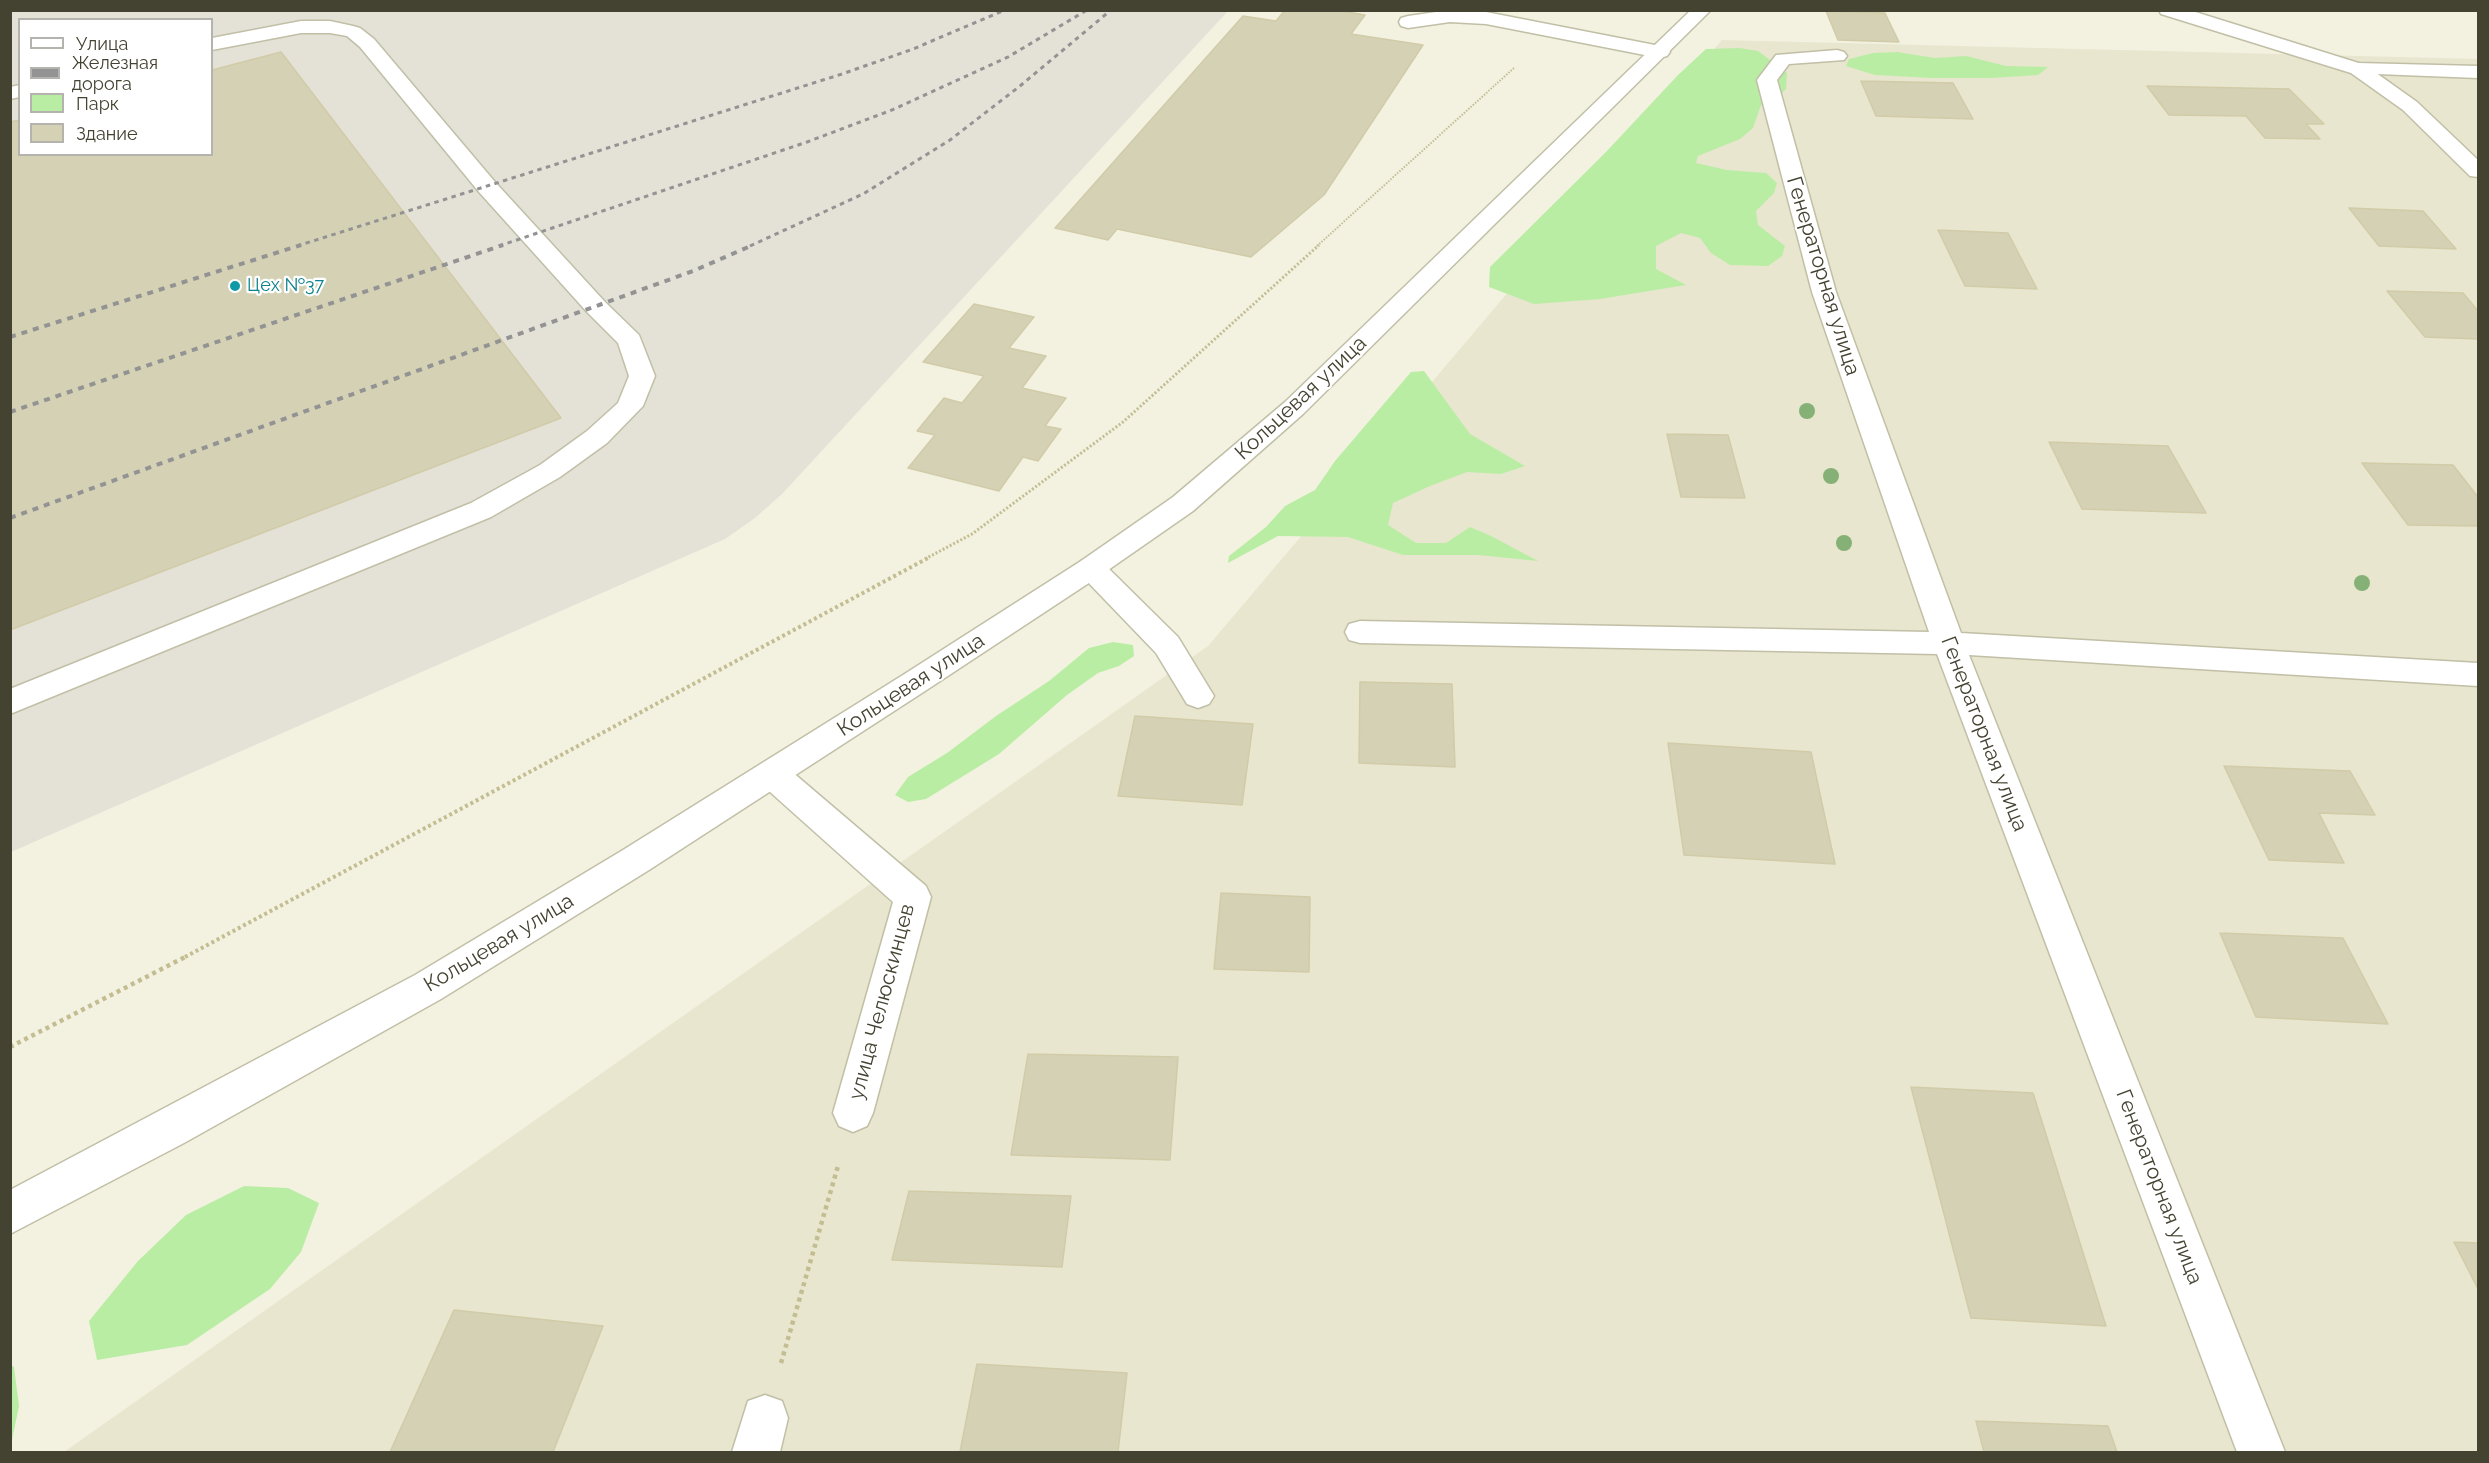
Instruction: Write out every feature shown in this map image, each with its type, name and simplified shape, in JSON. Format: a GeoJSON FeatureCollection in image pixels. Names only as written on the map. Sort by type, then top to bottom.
{"type":"FeatureCollection","features":[{"type":"Feature","properties":{"kind":"street","name":"Кольцевая улица"},"geometry":{"type":"LineString","coordinates":[[10,1213],[428,987],[772,774],[1091,568],[1183,504],[1294,408],[1702,10]]}},
{"type":"Feature","properties":{"kind":"street"},"geometry":{"type":"LineString","coordinates":[[2168,10],[2358,69],[2478,72]]}},
{"type":"Feature","properties":{"kind":"street"},"geometry":{"type":"LineString","coordinates":[[1408,22],[1450,16],[1486,18],[1660,52]]}},
{"type":"Feature","properties":{"kind":"street"},"geometry":{"type":"LineString","coordinates":[[10,702],[481,510],[550,471],[597,437],[630,406],[642,376],[630,340],[596,307],[487,187],[367,43],[353,32],[330,27],[300,27],[213,44]]}},
{"type":"Feature","properties":{"kind":"street","name":"Генераторная улица"},"geometry":{"type":"LineString","coordinates":[[1837,56],[1783,59],[1767,80],[1824,292],[1949,643],[2261,1452]]}},
{"type":"Feature","properties":{"kind":"street"},"geometry":{"type":"LineString","coordinates":[[2358,69],[2410,106],[2478,171]]}},
{"type":"Feature","properties":{"kind":"street"},"geometry":{"type":"LineString","coordinates":[[1091,568],[1167,645],[1198,696]]}},
{"type":"Feature","properties":{"kind":"street"},"geometry":{"type":"LineString","coordinates":[[1360,632],[1949,643],[2478,674]]}},
{"type":"Feature","properties":{"kind":"street","name":"улица Челюскинцев"},"geometry":{"type":"LineString","coordinates":[[772,774],[913,897],[853,1113]]}},
{"type":"Feature","properties":{"kind":"path"},"geometry":{"type":"LineString","coordinates":[[10,1047],[166,967],[972,534],[1123,422],[1555,31]]}},
{"type":"Feature","properties":{"kind":"path"},"geometry":{"type":"LineString","coordinates":[[761,1435],[853,1113]]}},
{"type":"Feature","properties":{"kind":"shaded area"},"geometry":{"type":"Polygon","coordinates":[[[11,11],[1228,11],[782,494],[755,518],[725,539],[11,852],[11,11]]]}},
{"type":"Feature","properties":{"kind":"shaded area"},"geometry":{"type":"Polygon","coordinates":[[[1722,40],[2478,59],[2478,1452],[64,1452],[1208,646],[1722,40]]]}},
{"type":"Feature","properties":{"kind":"green space"},"geometry":{"type":"Polygon","coordinates":[[[1739,48],[1758,51],[1787,73],[1786,89],[1775,100],[1761,105],[1753,128],[1740,139],[1698,156],[1696,163],[1727,170],[1766,173],[1777,183],[1774,193],[1756,211],[1758,225],[1785,246],[1782,256],[1768,266],[1730,265],[1711,253],[1700,238],[1681,233],[1656,246],[1656,269],[1686,285],[1600,299],[1534,304],[1489,287],[1490,267],[1605,153],[1678,75],[1706,49],[1739,48]]]}},
{"type":"Feature","properties":{"kind":"green space"},"geometry":{"type":"Polygon","coordinates":[[[1897,52],[1935,58],[1966,56],[2006,66],[2048,67],[2038,75],[1932,78],[1875,75],[1846,66],[1849,59],[1873,53],[1897,52]]]}},
{"type":"Feature","properties":{"kind":"green space"},"geometry":{"type":"Polygon","coordinates":[[[1424,371],[1470,434],[1525,466],[1501,474],[1467,472],[1430,486],[1393,503],[1388,525],[1416,543],[1446,543],[1470,527],[1538,561],[1478,555],[1403,555],[1348,537],[1278,536],[1228,563],[1229,556],[1266,527],[1285,506],[1315,490],[1335,461],[1411,372],[1424,371]]]}},
{"type":"Feature","properties":{"kind":"green space"},"geometry":{"type":"Polygon","coordinates":[[[1113,642],[1133,645],[1134,656],[1119,666],[1098,673],[1067,695],[999,754],[926,799],[908,802],[895,795],[908,777],[947,753],[996,716],[1049,681],[1089,648],[1113,642]]]}},
{"type":"Feature","properties":{"kind":"green space"},"geometry":{"type":"Polygon","coordinates":[[[244,1186],[288,1188],[319,1203],[301,1252],[270,1289],[187,1345],[97,1360],[89,1321],[138,1261],[186,1215],[244,1186]]]}},
{"type":"Feature","properties":{"kind":"green space"},"geometry":{"type":"Polygon","coordinates":[[[11,1365],[14,1367],[19,1406],[11,1445],[11,1365]]]}},
{"type":"Feature","properties":{"kind":"building"},"geometry":{"type":"Polygon","coordinates":[[[1285,10],[1336,10],[1365,15],[1351,34],[1423,45],[1324,195],[1251,257],[1117,229],[1108,240],[1055,228],[1243,16],[1276,21],[1285,10]]]}},
{"type":"Feature","properties":{"kind":"building"},"geometry":{"type":"Polygon","coordinates":[[[1826,11],[1885,13],[1899,42],[1838,40],[1826,11]]]}},
{"type":"Feature","properties":{"kind":"building","name":"Цех №37"},"geometry":{"type":"Polygon","coordinates":[[[281,52],[561,418],[10,630],[10,122],[18,120],[18,156],[213,156],[213,70],[281,52]]]}},
{"type":"Feature","properties":{"kind":"building"},"geometry":{"type":"Polygon","coordinates":[[[1861,81],[1953,83],[1973,119],[1876,116],[1861,81]]]}},
{"type":"Feature","properties":{"kind":"building"},"geometry":{"type":"Polygon","coordinates":[[[2147,86],[2289,89],[2324,124],[2306,124],[2320,139],[2265,138],[2246,116],[2169,115],[2147,86]]]}},
{"type":"Feature","properties":{"kind":"building"},"geometry":{"type":"Polygon","coordinates":[[[2349,208],[2423,211],[2456,249],[2379,246],[2349,208]]]}},
{"type":"Feature","properties":{"kind":"building"},"geometry":{"type":"Polygon","coordinates":[[[1938,230],[2008,233],[2037,289],[1965,286],[1938,230]]]}},
{"type":"Feature","properties":{"kind":"building"},"geometry":{"type":"Polygon","coordinates":[[[2387,291],[2463,293],[2478,311],[2478,339],[2425,337],[2387,291]]]}},
{"type":"Feature","properties":{"kind":"building"},"geometry":{"type":"Polygon","coordinates":[[[974,304],[1034,317],[1009,348],[1046,356],[1022,388],[1066,398],[1045,426],[1061,429],[1038,461],[1023,457],[999,491],[908,468],[935,435],[917,431],[944,398],[962,403],[984,376],[923,362],[974,304]]]}},
{"type":"Feature","properties":{"kind":"building"},"geometry":{"type":"Polygon","coordinates":[[[1667,434],[1728,435],[1745,498],[1681,497],[1667,434]]]}},
{"type":"Feature","properties":{"kind":"building"},"geometry":{"type":"Polygon","coordinates":[[[2049,442],[2168,446],[2206,513],[2082,509],[2049,442]]]}},
{"type":"Feature","properties":{"kind":"building"},"geometry":{"type":"Polygon","coordinates":[[[2362,463],[2453,465],[2478,497],[2478,526],[2408,525],[2362,463]]]}},
{"type":"Feature","properties":{"kind":"building"},"geometry":{"type":"Polygon","coordinates":[[[1360,682],[1452,684],[1455,767],[1359,763],[1360,682]]]}},
{"type":"Feature","properties":{"kind":"building"},"geometry":{"type":"Polygon","coordinates":[[[1135,716],[1253,724],[1242,805],[1118,796],[1135,716]]]}},
{"type":"Feature","properties":{"kind":"building"},"geometry":{"type":"Polygon","coordinates":[[[1668,743],[1811,752],[1835,864],[1684,855],[1668,743]]]}},
{"type":"Feature","properties":{"kind":"building"},"geometry":{"type":"Polygon","coordinates":[[[2224,766],[2350,771],[2375,815],[2319,813],[2344,863],[2269,860],[2224,766]]]}},
{"type":"Feature","properties":{"kind":"building"},"geometry":{"type":"Polygon","coordinates":[[[1221,893],[1310,897],[1309,972],[1214,969],[1221,893]]]}},
{"type":"Feature","properties":{"kind":"building"},"geometry":{"type":"Polygon","coordinates":[[[2220,933],[2343,938],[2388,1024],[2256,1017],[2220,933]]]}},
{"type":"Feature","properties":{"kind":"building"},"geometry":{"type":"Polygon","coordinates":[[[1028,1054],[1178,1057],[1170,1160],[1011,1155],[1028,1054]]]}},
{"type":"Feature","properties":{"kind":"building"},"geometry":{"type":"Polygon","coordinates":[[[1911,1087],[2033,1093],[2106,1326],[1971,1318],[1911,1087]]]}},
{"type":"Feature","properties":{"kind":"building"},"geometry":{"type":"Polygon","coordinates":[[[909,1191],[1071,1196],[1062,1267],[892,1260],[909,1191]]]}},
{"type":"Feature","properties":{"kind":"building"},"geometry":{"type":"Polygon","coordinates":[[[2454,1242],[2478,1243],[2478,1289],[2454,1242]]]}},
{"type":"Feature","properties":{"kind":"building"},"geometry":{"type":"Polygon","coordinates":[[[454,1310],[603,1326],[553,1452],[390,1452],[454,1310]]]}},
{"type":"Feature","properties":{"kind":"building"},"geometry":{"type":"Polygon","coordinates":[[[977,1364],[1127,1373],[1118,1452],[960,1452],[977,1364]]]}},
{"type":"Feature","properties":{"kind":"building"},"geometry":{"type":"Polygon","coordinates":[[[1976,1421],[2108,1426],[2117,1452],[1984,1452],[1976,1421]]]}},
{"type":"Feature","properties":{"kind":"railway"},"geometry":{"type":"LineString","coordinates":[[297,246],[842,74],[913,49],[1005,10]]}},
{"type":"Feature","properties":{"kind":"railway"},"geometry":{"type":"LineString","coordinates":[[499,246],[807,142],[892,110],[1008,57],[1087,10]]}},
{"type":"Feature","properties":{"kind":"railway"},"geometry":{"type":"LineString","coordinates":[[750,246],[863,194],[950,140],[1020,86],[1111,10]]}},
{"type":"Feature","properties":{"kind":"railway"},"geometry":{"type":"LineString","coordinates":[[10,337],[301,245]]}},
{"type":"Feature","properties":{"kind":"railway"},"geometry":{"type":"LineString","coordinates":[[10,412],[503,245]]}},
{"type":"Feature","properties":{"kind":"railway"},"geometry":{"type":"LineString","coordinates":[[10,518],[693,271],[753,245]]}},
{"type":"Feature","properties":{"kind":"place","name":"Цех №37"},"geometry":{"type":"Point","coordinates":[235,286]}}]}
